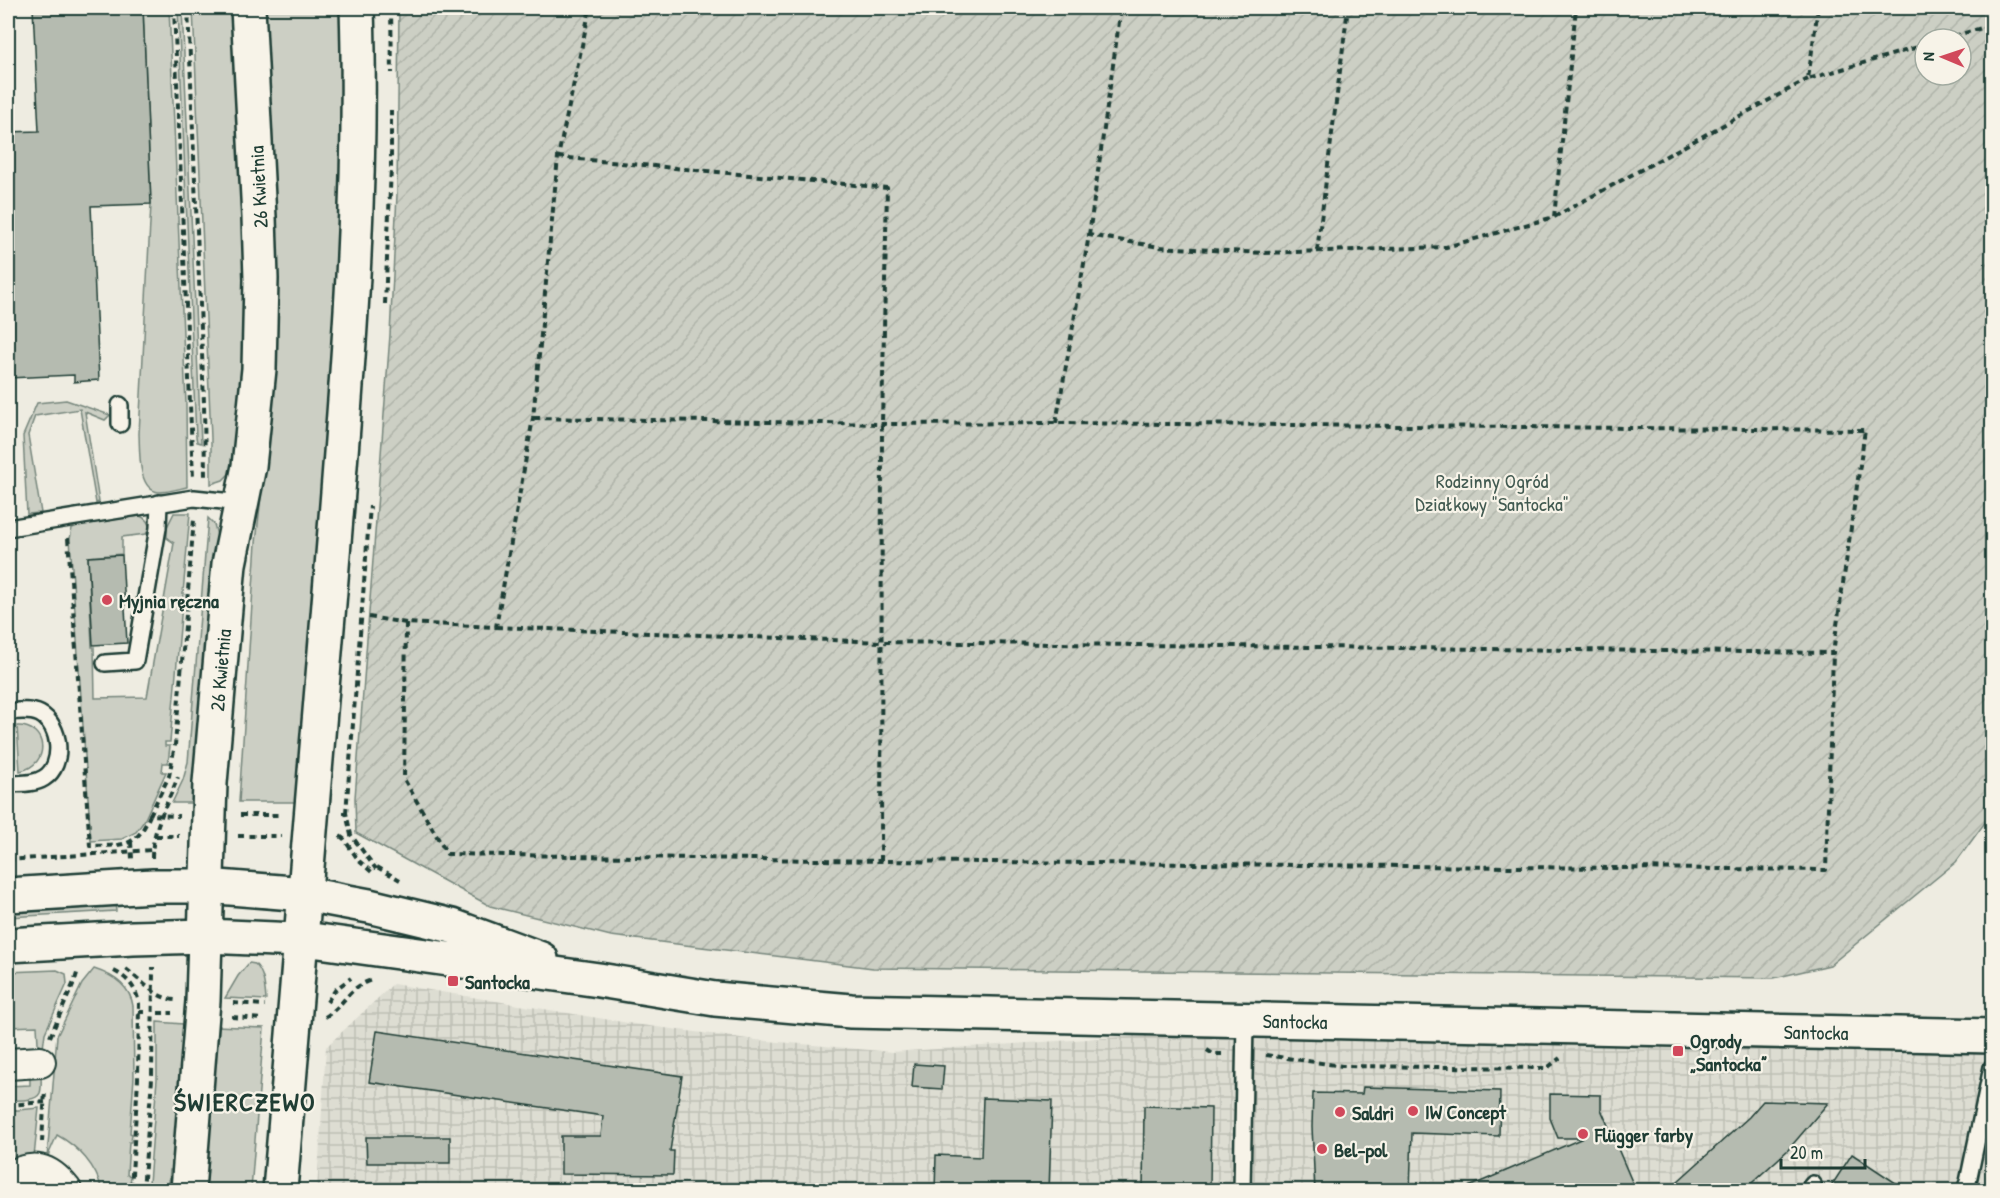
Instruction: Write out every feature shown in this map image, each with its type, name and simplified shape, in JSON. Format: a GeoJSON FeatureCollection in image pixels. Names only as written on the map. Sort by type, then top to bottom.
{"type":"FeatureCollection","features":[{"type":"Feature","properties":{"kind":"street","name":"26 Kwietnia"},"geometry":{"type":"LineString","coordinates":[[188,1191],[202,1015],[210,783],[229,564],[249,466],[255,411],[261,311],[259,206],[248,8]]}},
{"type":"Feature","properties":{"kind":"street"},"geometry":{"type":"LineString","coordinates":[[280,1191],[339,491],[351,313],[357,172],[357,8]]}},
{"type":"Feature","properties":{"kind":"street","name":"Santocka"},"geometry":{"type":"LineString","coordinates":[[8,895],[153,886],[206,886],[305,894],[369,906],[452,926],[599,980]]}},
{"type":"Feature","properties":{"kind":"street","name":"Santocka"},"geometry":{"type":"LineString","coordinates":[[8,945],[206,936],[301,939],[599,980],[715,999],[815,1009],[1992,1036]]}},
{"type":"Feature","properties":{"kind":"street"},"geometry":{"type":"LineString","coordinates":[[8,1064],[45,1063]]}},
{"type":"Feature","properties":{"kind":"street"},"geometry":{"type":"LineString","coordinates":[[8,1178],[23,1170],[41,1170],[56,1177],[66,1191]]}},
{"type":"Feature","properties":{"kind":"lane"},"geometry":{"type":"LineString","coordinates":[[120,405],[120,424]]}},
{"type":"Feature","properties":{"kind":"lane"},"geometry":{"type":"LineString","coordinates":[[8,528],[159,503],[199,499],[242,503]]}},
{"type":"Feature","properties":{"kind":"lane"},"geometry":{"type":"LineString","coordinates":[[105,663],[135,661],[159,528],[159,503]]}},
{"type":"Feature","properties":{"kind":"lane"},"geometry":{"type":"LineString","coordinates":[[8,712],[29,711],[40,714],[55,732],[58,745],[53,768],[46,777],[34,783],[8,784]]}},
{"type":"Feature","properties":{"kind":"lane"},"geometry":{"type":"LineString","coordinates":[[1242,1191],[1245,1020]]}},
{"type":"Feature","properties":{"kind":"lane"},"geometry":{"type":"LineString","coordinates":[[1965,1191],[1992,1067]]}},
{"type":"Feature","properties":{"kind":"path"},"geometry":{"type":"LineString","coordinates":[[174,8],[199,499]]}},
{"type":"Feature","properties":{"kind":"path"},"geometry":{"type":"LineString","coordinates":[[68,518],[90,846],[119,845],[131,842],[142,833],[169,776],[175,745],[194,513],[206,471],[188,8]]}},
{"type":"Feature","properties":{"kind":"path"},"geometry":{"type":"LineString","coordinates":[[496,627],[533,418],[558,157],[590,8]]}},
{"type":"Feature","properties":{"kind":"path"},"geometry":{"type":"LineString","coordinates":[[1056,423],[1089,235],[1121,8]]}},
{"type":"Feature","properties":{"kind":"path"},"geometry":{"type":"LineString","coordinates":[[1317,251],[1348,8]]}},
{"type":"Feature","properties":{"kind":"path"},"geometry":{"type":"LineString","coordinates":[[1554,217],[1576,8]]}},
{"type":"Feature","properties":{"kind":"path"},"geometry":{"type":"LineString","coordinates":[[1808,79],[1818,8]]}},
{"type":"Feature","properties":{"kind":"path"},"geometry":{"type":"LineString","coordinates":[[1973,31],[1992,25]]}},
{"type":"Feature","properties":{"kind":"path"},"geometry":{"type":"LineString","coordinates":[[1089,235],[1159,247],[1263,253],[1446,247],[1554,217],[1808,79],[1913,48]]}},
{"type":"Feature","properties":{"kind":"path"},"geometry":{"type":"LineString","coordinates":[[558,157],[887,188],[882,424],[880,861]]}},
{"type":"Feature","properties":{"kind":"path"},"geometry":{"type":"LineString","coordinates":[[406,623],[404,780],[447,854],[880,861],[1826,870],[1833,653],[1865,430],[1056,423],[882,424],[533,418]]}},
{"type":"Feature","properties":{"kind":"path"},"geometry":{"type":"LineString","coordinates":[[369,617],[406,623],[882,642],[1833,653]]}},
{"type":"Feature","properties":{"kind":"path"},"geometry":{"type":"LineString","coordinates":[[8,860],[152,850],[160,815],[181,769]]}},
{"type":"Feature","properties":{"kind":"path"},"geometry":{"type":"LineString","coordinates":[[337,814],[346,813],[351,835],[377,867],[374,881]]}},
{"type":"Feature","properties":{"kind":"path"},"geometry":{"type":"LineString","coordinates":[[240,815],[292,814]]}},
{"type":"Feature","properties":{"kind":"path"},"geometry":{"type":"LineString","coordinates":[[150,815],[189,816]]}},
{"type":"Feature","properties":{"kind":"path"},"geometry":{"type":"LineString","coordinates":[[337,835],[342,836],[353,854],[375,875]]}},
{"type":"Feature","properties":{"kind":"path"},"geometry":{"type":"LineString","coordinates":[[156,836],[178,836]]}},
{"type":"Feature","properties":{"kind":"path"},"geometry":{"type":"LineString","coordinates":[[249,836],[281,836]]}},
{"type":"Feature","properties":{"kind":"path"},"geometry":{"type":"LineString","coordinates":[[41,1170],[45,1063],[50,1035],[75,980],[80,962]]}},
{"type":"Feature","properties":{"kind":"path"},"geometry":{"type":"LineString","coordinates":[[143,1191],[151,1101],[153,970]]}},
{"type":"Feature","properties":{"kind":"path"},"geometry":{"type":"LineString","coordinates":[[131,1191],[138,1079],[139,1012],[137,995],[131,983],[134,981]]}},
{"type":"Feature","properties":{"kind":"path"},"geometry":{"type":"LineString","coordinates":[[224,1002],[265,1005]]}},
{"type":"Feature","properties":{"kind":"path"},"geometry":{"type":"LineString","coordinates":[[139,1012],[147,1012]]}},
{"type":"Feature","properties":{"kind":"path"},"geometry":{"type":"LineString","coordinates":[[231,1017],[264,1019]]}},
{"type":"Feature","properties":{"kind":"path"},"geometry":{"type":"LineString","coordinates":[[8,1105],[45,1102]]}},
{"type":"Feature","properties":{"kind":"shaded area"},"geometry":{"type":"Polygon","coordinates":[[[393,984],[634,1024],[756,1040],[892,1052],[1224,1030],[1992,1043],[1992,1190],[317,1190],[326,1047],[393,984]]]}},
{"type":"Feature","properties":{"kind":"green space"},"geometry":{"type":"Polygon","coordinates":[[[143,8],[169,8],[186,404],[187,487],[159,492],[152,490],[143,477],[139,450],[151,204],[143,8]]]}},
{"type":"Feature","properties":{"kind":"green space"},"geometry":{"type":"Polygon","coordinates":[[[178,8],[182,8],[201,443],[197,442],[196,437],[178,8]]]}},
{"type":"Feature","properties":{"kind":"green space"},"geometry":{"type":"Polygon","coordinates":[[[193,8],[232,8],[246,275],[244,373],[233,470],[223,480],[211,484],[211,438],[193,8]]]}},
{"type":"Feature","properties":{"kind":"green space"},"geometry":{"type":"Polygon","coordinates":[[[262,8],[341,8],[342,150],[336,308],[300,778],[296,802],[239,802],[256,543],[266,449],[262,8]]]}},
{"type":"Feature","properties":{"kind":"green space","name":"Rodzinny Ogród Działkowy \"Santocka\""},"geometry":{"type":"Polygon","coordinates":[[[399,8],[1992,8],[1992,813],[1956,862],[1830,965],[1774,978],[873,968],[611,936],[490,906],[356,833],[355,798],[390,335],[397,195],[399,8]]]}},
{"type":"Feature","properties":{"kind":"green space"},"geometry":{"type":"Polygon","coordinates":[[[66,400],[110,415],[105,420],[85,412],[99,502],[96,503],[80,409],[35,416],[28,435],[41,513],[27,514],[23,436],[37,403],[66,400]]]}},
{"type":"Feature","properties":{"kind":"green space"},"geometry":{"type":"Polygon","coordinates":[[[174,513],[190,513],[170,742],[165,742],[165,746],[170,746],[168,763],[163,763],[162,772],[166,772],[144,821],[136,832],[122,839],[91,841],[70,539],[72,528],[83,524],[140,516],[145,519],[150,528],[146,534],[122,537],[122,554],[88,557],[95,698],[147,697],[174,543],[167,538],[167,527],[174,513]]]}},
{"type":"Feature","properties":{"kind":"green space"},"geometry":{"type":"Polygon","coordinates":[[[208,518],[214,524],[218,539],[192,803],[172,803],[183,780],[188,762],[208,518]]]}},
{"type":"Feature","properties":{"kind":"green space"},"geometry":{"type":"Polygon","coordinates":[[[17,726],[27,727],[35,732],[42,746],[37,761],[20,771],[17,726]]]}},
{"type":"Feature","properties":{"kind":"green space"},"geometry":{"type":"Polygon","coordinates":[[[115,903],[116,911],[8,917],[8,909],[115,903]]]}},
{"type":"Feature","properties":{"kind":"green space"},"geometry":{"type":"Polygon","coordinates":[[[249,963],[255,964],[260,971],[264,980],[266,1000],[225,998],[238,976],[249,963]]]}},
{"type":"Feature","properties":{"kind":"green space"},"geometry":{"type":"Polygon","coordinates":[[[94,969],[120,982],[128,992],[133,1006],[134,1077],[130,1133],[132,1134],[131,1142],[129,1142],[127,1175],[131,1176],[126,1190],[102,1190],[96,1173],[86,1158],[57,1135],[47,1158],[57,1036],[82,984],[94,969]]]}},
{"type":"Feature","properties":{"kind":"green space"},"geometry":{"type":"Polygon","coordinates":[[[57,970],[66,974],[67,984],[45,1033],[43,1048],[38,1043],[37,1026],[8,1027],[8,972],[57,970]]]}},
{"type":"Feature","properties":{"kind":"green space"},"geometry":{"type":"Polygon","coordinates":[[[157,1022],[183,1024],[184,1032],[173,1170],[170,1170],[169,1184],[149,1183],[157,1079],[157,1022]]]}},
{"type":"Feature","properties":{"kind":"green space"},"geometry":{"type":"Polygon","coordinates":[[[216,1026],[264,1028],[251,1190],[202,1190],[216,1026]]]}},
{"type":"Feature","properties":{"kind":"green space"},"geometry":{"type":"Polygon","coordinates":[[[41,1073],[41,1088],[38,1096],[26,1100],[8,1100],[8,1086],[30,1085],[30,1074],[41,1073]]]}},
{"type":"Feature","properties":{"kind":"green space"},"geometry":{"type":"Polygon","coordinates":[[[39,1108],[34,1157],[13,1162],[8,1160],[12,1121],[8,1120],[8,1111],[39,1108]]]}},
{"type":"Feature","properties":{"kind":"building"},"geometry":{"type":"Polygon","coordinates":[[[33,8],[143,8],[151,204],[91,206],[99,380],[74,382],[74,375],[8,378],[8,132],[39,131],[33,8]]]}},
{"type":"Feature","properties":{"kind":"building","name":"Myjnia ręczna"},"geometry":{"type":"Polygon","coordinates":[[[122,555],[127,643],[93,645],[88,557],[122,555]]]}},
{"type":"Feature","properties":{"kind":"building"},"geometry":{"type":"Polygon","coordinates":[[[377,1031],[682,1076],[670,1151],[674,1151],[673,1175],[561,1174],[561,1136],[601,1136],[603,1116],[369,1082],[377,1031]]]}},
{"type":"Feature","properties":{"kind":"building"},"geometry":{"type":"Polygon","coordinates":[[[914,1064],[944,1066],[942,1089],[912,1087],[914,1064]]]}},
{"type":"Feature","properties":{"kind":"building"},"geometry":{"type":"Polygon","coordinates":[[[1363,1087],[1500,1091],[1499,1136],[1412,1133],[1410,1191],[1315,1191],[1313,1093],[1362,1094],[1363,1087]]]}},
{"type":"Feature","properties":{"kind":"building"},"geometry":{"type":"Polygon","coordinates":[[[1550,1094],[1601,1095],[1601,1109],[1636,1191],[1459,1191],[1583,1138],[1558,1138],[1550,1118],[1550,1094]]]}},
{"type":"Feature","properties":{"kind":"building"},"geometry":{"type":"Polygon","coordinates":[[[983,1098],[1052,1101],[1049,1191],[935,1191],[936,1155],[981,1157],[983,1098]]]}},
{"type":"Feature","properties":{"kind":"building"},"geometry":{"type":"Polygon","coordinates":[[[1763,1101],[1828,1103],[1788,1150],[1743,1191],[1667,1191],[1749,1117],[1763,1101]]]}},
{"type":"Feature","properties":{"kind":"building"},"geometry":{"type":"Polygon","coordinates":[[[1144,1106],[1211,1108],[1210,1191],[1143,1191],[1144,1106]]]}},
{"type":"Feature","properties":{"kind":"building"},"geometry":{"type":"Polygon","coordinates":[[[366,1137],[450,1137],[450,1163],[367,1163],[366,1137]]]}},
{"type":"Feature","properties":{"kind":"building"},"geometry":{"type":"Polygon","coordinates":[[[1852,1154],[1908,1191],[1828,1191],[1852,1154]]]}},
{"type":"Feature","properties":{"kind":"place","name":"Myjnia ręczna"},"geometry":{"type":"Point","coordinates":[107,600]}},
{"type":"Feature","properties":{"kind":"place","name":"Santocka"},"geometry":{"type":"Point","coordinates":[453,981]}},
{"type":"Feature","properties":{"kind":"place","name":"Ogrody „Santocka”"},"geometry":{"type":"Point","coordinates":[1678,1051]}},
{"type":"Feature","properties":{"kind":"place","name":"IW Concept"},"geometry":{"type":"Point","coordinates":[1413,1111]}},
{"type":"Feature","properties":{"kind":"place","name":"Saldri"},"geometry":{"type":"Point","coordinates":[1340,1112]}},
{"type":"Feature","properties":{"kind":"place","name":"Flügger farby"},"geometry":{"type":"Point","coordinates":[1583,1134]}},
{"type":"Feature","properties":{"kind":"place","name":"Bel-pol"},"geometry":{"type":"Point","coordinates":[1322,1149]}},
{"type":"Feature","properties":{"kind":"district","name":"ŚWIERCZEWO"},"geometry":{"type":"Point","coordinates":[245,1101]}}]}
